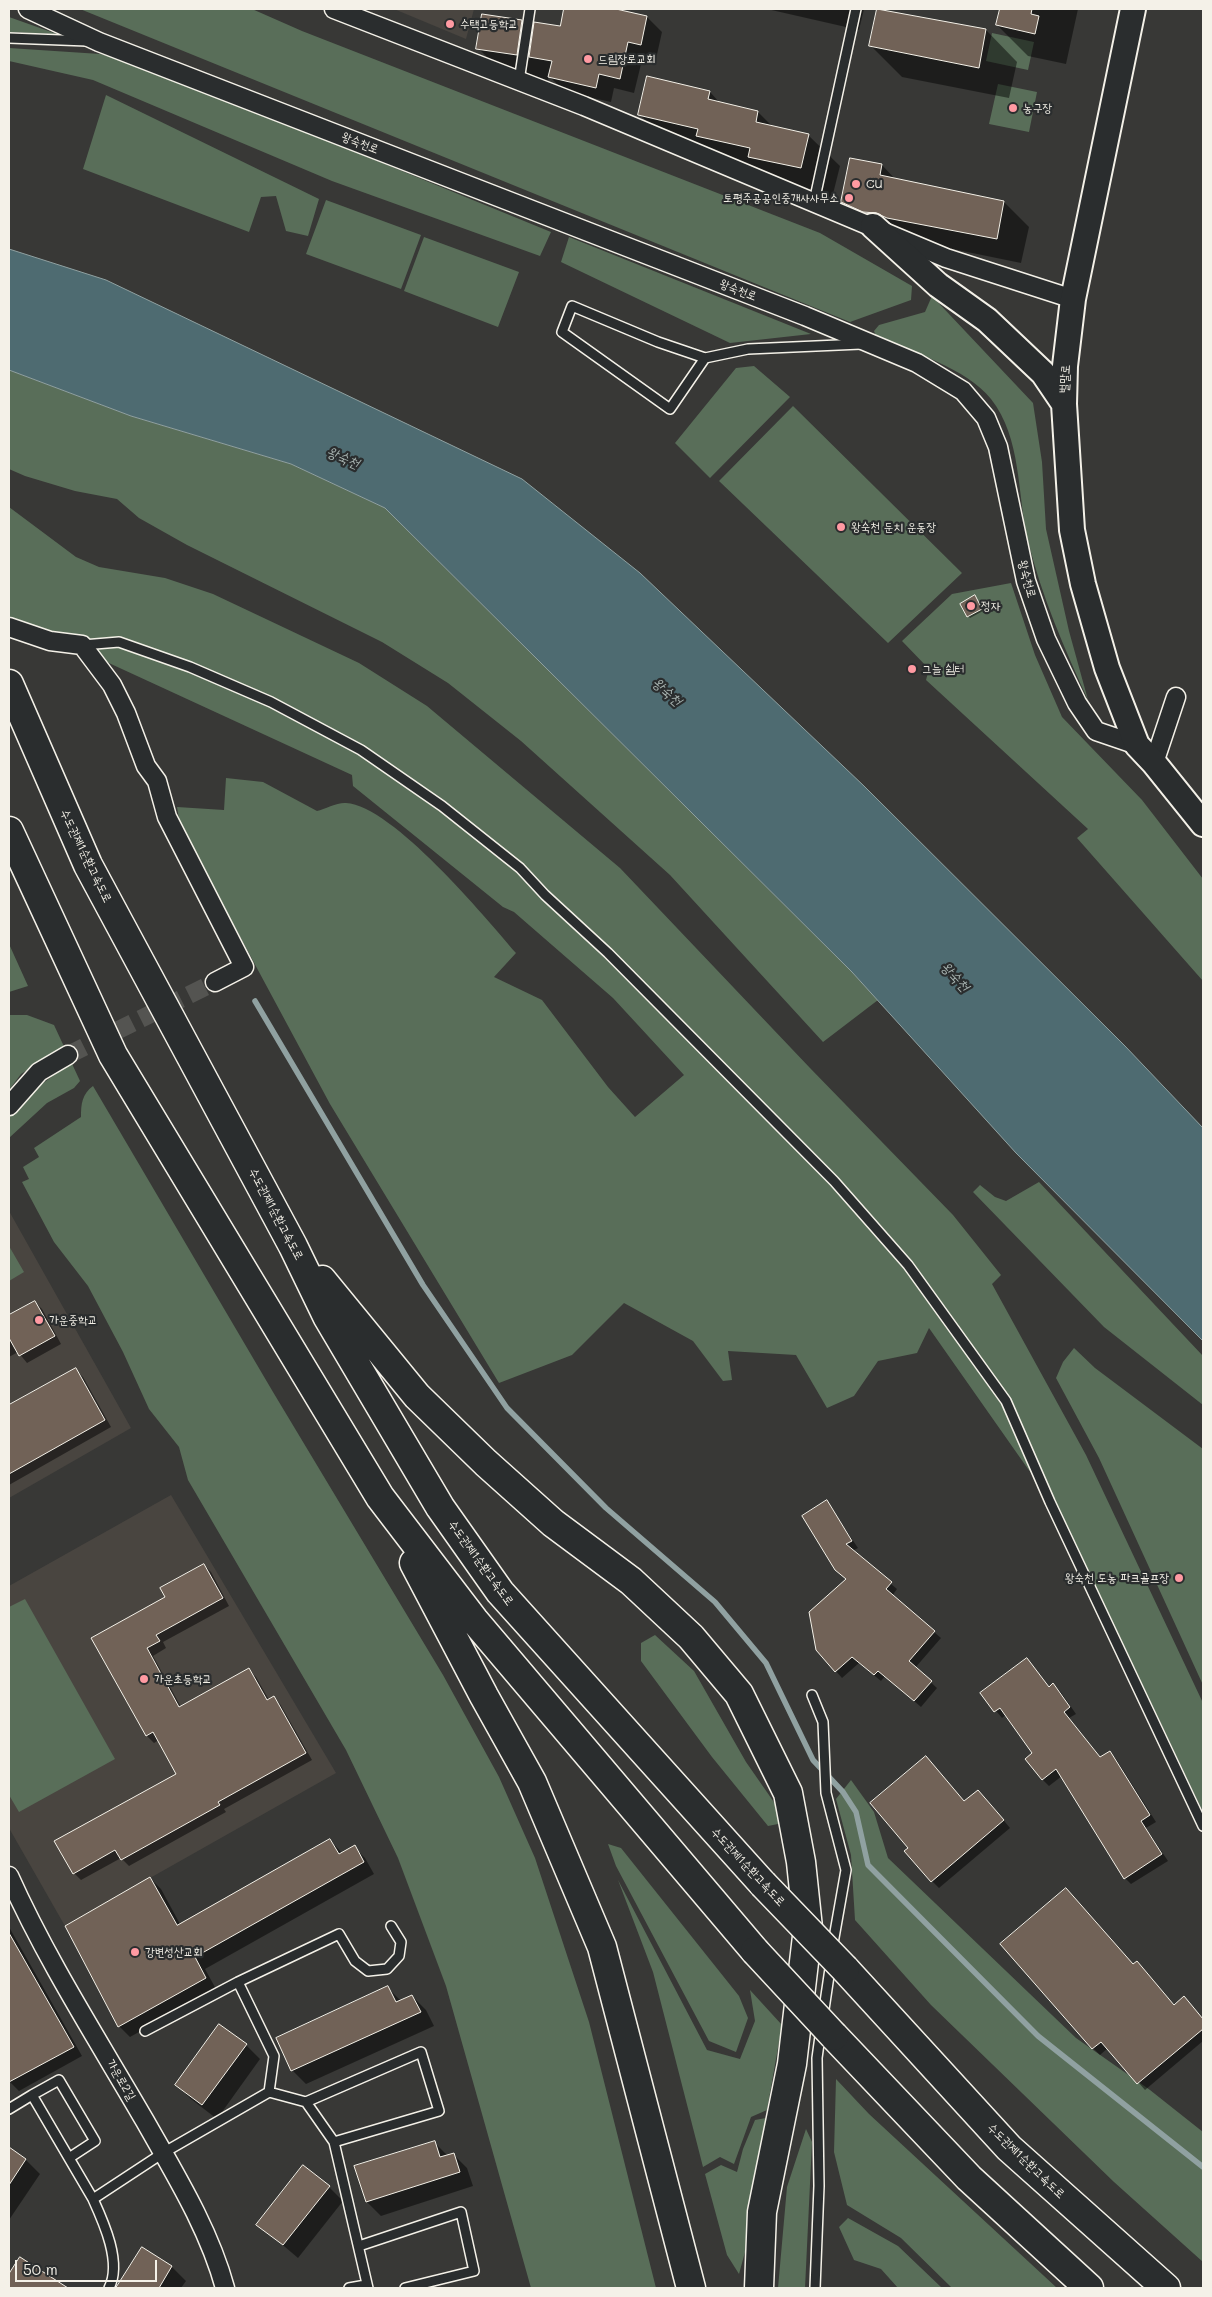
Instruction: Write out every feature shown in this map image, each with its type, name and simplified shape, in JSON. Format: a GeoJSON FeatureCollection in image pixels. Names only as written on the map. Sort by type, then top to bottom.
{"type":"FeatureCollection","features":[{"type":"Feature","properties":{"kind":"highway","name":"수도권제1순환고속도로"},"geometry":{"type":"LineString","coordinates":[[9,684],[88,865],[293,1246],[327,1316],[440,1507],[500,1592],[763,1884],[1009,2148],[1166,2288]]}},
{"type":"Feature","properties":{"kind":"highway"},"geometry":{"type":"LineString","coordinates":[[9,831],[113,1055],[380,1497],[484,1696],[532,1782],[602,1947],[691,2288]]}},
{"type":"Feature","properties":{"kind":"highway"},"geometry":{"type":"LineString","coordinates":[[293,1246],[424,1403],[553,1523],[631,1581],[691,1637],[739,1694],[788,1793],[801,1862],[808,1928],[792,2064],[762,2212],[759,2288]]}},
{"type":"Feature","properties":{"kind":"highway"},"geometry":{"type":"LineString","coordinates":[[380,1497],[474,1620],[754,1951],[969,2178],[1089,2288]]}},
{"type":"Feature","properties":{"kind":"street","name":"왕숙천로"},"geometry":{"type":"LineString","coordinates":[[28,9],[100,42],[917,362],[963,391],[986,418],[998,447],[1026,581],[1046,639],[1077,703],[1096,731],[1137,745],[1154,763],[1203,824]]}},
{"type":"Feature","properties":{"kind":"street"},"geometry":{"type":"LineString","coordinates":[[334,9],[519,81],[873,226],[946,258],[1073,299]]}},
{"type":"Feature","properties":{"kind":"street","name":"벌말로"},"geometry":{"type":"LineString","coordinates":[[1133,9],[1073,299],[1065,366],[1064,404],[1072,530],[1083,584],[1107,668],[1137,745]]}},
{"type":"Feature","properties":{"kind":"street"},"geometry":{"type":"LineString","coordinates":[[873,226],[938,285],[994,327],[1042,373],[1064,404]]}},
{"type":"Feature","properties":{"kind":"street"},"geometry":{"type":"LineString","coordinates":[[9,627],[50,641],[82,645],[112,685],[126,713],[146,766],[157,780],[167,817],[244,968],[216,982]]}},
{"type":"Feature","properties":{"kind":"street"},"geometry":{"type":"LineString","coordinates":[[1154,763],[1176,697]]}},
{"type":"Feature","properties":{"kind":"street"},"geometry":{"type":"LineString","coordinates":[[9,1106],[38,1072],[68,1055]]}},
{"type":"Feature","properties":{"kind":"street","name":"가운로2길"},"geometry":{"type":"LineString","coordinates":[[9,1876],[32,1926],[163,2154],[217,2259],[225,2288]]}},
{"type":"Feature","properties":{"kind":"lane"},"geometry":{"type":"LineString","coordinates":[[519,81],[530,9]]}},
{"type":"Feature","properties":{"kind":"lane"},"geometry":{"type":"LineString","coordinates":[[814,202],[856,9]]}},
{"type":"Feature","properties":{"kind":"lane"},"geometry":{"type":"LineString","coordinates":[[9,38],[100,42]]}},
{"type":"Feature","properties":{"kind":"lane"},"geometry":{"type":"LineString","coordinates":[[705,358],[670,409],[562,332],[572,306],[658,342],[705,358],[748,350],[871,344]]}},
{"type":"Feature","properties":{"kind":"lane"},"geometry":{"type":"LineString","coordinates":[[82,645],[119,642],[190,668],[272,702],[361,750],[442,806],[520,868],[545,895],[608,953],[834,1181],[908,1265],[1006,1400],[1050,1502],[1203,1826]]}},
{"type":"Feature","properties":{"kind":"lane"},"geometry":{"type":"LineString","coordinates":[[812,1695],[823,1722],[826,1793],[846,1870],[817,2058],[819,2186],[815,2288]]}},
{"type":"Feature","properties":{"kind":"lane"},"geometry":{"type":"LineString","coordinates":[[145,2031],[238,1982],[339,1934],[355,1961],[368,1971],[387,1969],[399,1956],[401,1942],[392,1926]]}},
{"type":"Feature","properties":{"kind":"lane"},"geometry":{"type":"LineString","coordinates":[[238,1982],[274,2056],[269,2092]]}},
{"type":"Feature","properties":{"kind":"lane"},"geometry":{"type":"LineString","coordinates":[[94,2199],[163,2154],[269,2092],[306,2102],[421,2052],[439,2110],[334,2142]]}},
{"type":"Feature","properties":{"kind":"lane"},"geometry":{"type":"LineString","coordinates":[[9,2109],[59,2080],[95,2141],[69,2158]]}},
{"type":"Feature","properties":{"kind":"lane"},"geometry":{"type":"LineString","coordinates":[[32,2095],[94,2199],[109,2237],[113,2280],[109,2288]]}},
{"type":"Feature","properties":{"kind":"lane"},"geometry":{"type":"LineString","coordinates":[[306,2102],[334,2142],[359,2246],[367,2287],[350,2288]]}},
{"type":"Feature","properties":{"kind":"lane"},"geometry":{"type":"LineString","coordinates":[[359,2246],[461,2212],[474,2271],[405,2288]]}},
{"type":"Feature","properties":{"kind":"shaded area","name":"수택고등학교"},"geometry":{"type":"Polygon","coordinates":[[[394,9],[474,9],[466,39],[394,9]]]}},
{"type":"Feature","properties":{"kind":"shaded area","name":"가운중학교"},"geometry":{"type":"Polygon","coordinates":[[[9,1211],[131,1428],[9,1498],[9,1211]]]}},
{"type":"Feature","properties":{"kind":"shaded area","name":"가운초등학교"},"geometry":{"type":"Polygon","coordinates":[[[171,1495],[336,1773],[65,1926],[9,1828],[9,1586],[171,1495]]]}},
{"type":"Feature","properties":{"kind":"green space"},"geometry":{"type":"Polygon","coordinates":[[[80,9],[252,9],[302,31],[820,233],[912,286],[911,300],[850,322],[80,9]]]}},
{"type":"Feature","properties":{"kind":"green space"},"geometry":{"type":"Polygon","coordinates":[[[9,17],[57,34],[9,32],[9,17]]]}},
{"type":"Feature","properties":{"kind":"green space"},"geometry":{"type":"Polygon","coordinates":[[[992,33],[1034,42],[1028,70],[986,61],[992,33]]]}},
{"type":"Feature","properties":{"kind":"green space"},"geometry":{"type":"Polygon","coordinates":[[[9,48],[100,54],[138,63],[551,232],[540,256],[332,181],[93,80],[9,61],[9,48]]]}},
{"type":"Feature","properties":{"kind":"green space","name":"농구장"},"geometry":{"type":"Polygon","coordinates":[[[998,84],[1037,92],[1029,132],[989,124],[998,84]]]}},
{"type":"Feature","properties":{"kind":"green space"},"geometry":{"type":"Polygon","coordinates":[[[106,95],[319,199],[308,236],[286,231],[276,196],[261,197],[249,232],[83,169],[106,95]]]}},
{"type":"Feature","properties":{"kind":"green space"},"geometry":{"type":"Polygon","coordinates":[[[326,200],[421,235],[401,289],[306,254],[326,200]]]}},
{"type":"Feature","properties":{"kind":"green space"},"geometry":{"type":"Polygon","coordinates":[[[424,237],[519,272],[498,327],[404,291],[424,237]]]}},
{"type":"Feature","properties":{"kind":"green space"},"geometry":{"type":"Polygon","coordinates":[[[569,237],[811,334],[730,343],[561,262],[569,237]]]}},
{"type":"Feature","properties":{"kind":"green space"},"geometry":{"type":"Polygon","coordinates":[[[932,296],[1033,403],[1042,462],[1046,529],[1069,631],[1088,700],[1054,622],[1040,582],[1028,541],[1013,449],[1001,414],[991,399],[968,378],[938,362],[876,336],[874,331],[879,325],[925,312],[932,296]]]}},
{"type":"Feature","properties":{"kind":"green space"},"geometry":{"type":"Polygon","coordinates":[[[754,366],[790,397],[710,478],[675,443],[736,368],[754,366]]]}},
{"type":"Feature","properties":{"kind":"green space"},"geometry":{"type":"Polygon","coordinates":[[[9,370],[131,416],[291,464],[385,508],[878,1000],[823,1042],[670,875],[521,741],[448,683],[382,642],[187,545],[139,518],[117,499],[75,491],[25,476],[9,469],[9,370]]]}},
{"type":"Feature","properties":{"kind":"green space","name":"왕숙천 둔치 운동장"},"geometry":{"type":"Polygon","coordinates":[[[793,406],[962,573],[888,643],[719,481],[793,406]]]}},
{"type":"Feature","properties":{"kind":"green space"},"geometry":{"type":"Polygon","coordinates":[[[9,507],[76,557],[99,567],[165,578],[213,594],[359,663],[427,706],[620,868],[953,1215],[1001,1275],[992,1284],[1086,1455],[1203,1703],[1203,1812],[1052,1494],[1028,1469],[929,1328],[917,1353],[878,1361],[854,1396],[827,1408],[796,1355],[728,1351],[732,1380],[723,1381],[693,1341],[624,1303],[572,1355],[499,1383],[330,1104],[180,825],[177,807],[224,810],[226,778],[263,782],[317,811],[343,803],[366,809],[412,842],[483,915],[516,953],[494,977],[542,1000],[608,1087],[635,1117],[684,1075],[613,998],[514,912],[503,907],[353,786],[352,775],[9,617],[9,507]]]}},
{"type":"Feature","properties":{"kind":"green space"},"geometry":{"type":"Polygon","coordinates":[[[1011,583],[1035,655],[1062,717],[1142,800],[1203,879],[1203,981],[1077,838],[1088,829],[926,680],[929,669],[902,641],[952,594],[1011,583]]]}},
{"type":"Feature","properties":{"kind":"green space"},"geometry":{"type":"Polygon","coordinates":[[[9,944],[28,986],[9,992],[9,944]]]}},
{"type":"Feature","properties":{"kind":"green space"},"geometry":{"type":"Polygon","coordinates":[[[9,1015],[27,1015],[54,1025],[80,1081],[74,1088],[47,1103],[9,1138],[9,1117],[21,1100],[63,1068],[55,1052],[21,1074],[9,1090],[9,1015]]]}},
{"type":"Feature","properties":{"kind":"green space"},"geometry":{"type":"Polygon","coordinates":[[[93,1086],[273,1392],[443,1675],[499,1777],[535,1858],[589,2022],[656,2288],[531,2288],[446,1986],[398,1858],[346,1750],[188,1480],[179,1447],[149,1409],[123,1352],[88,1286],[54,1242],[22,1182],[29,1179],[23,1167],[39,1157],[34,1148],[81,1117],[81,1108],[86,1092],[93,1086]]]}},
{"type":"Feature","properties":{"kind":"green space"},"geometry":{"type":"Polygon","coordinates":[[[1039,1182],[1203,1356],[1203,1405],[1104,1327],[973,1192],[980,1185],[995,1197],[1006,1201],[1039,1182]]]}},
{"type":"Feature","properties":{"kind":"green space"},"geometry":{"type":"Polygon","coordinates":[[[9,1246],[24,1272],[9,1281],[9,1246]]]}},
{"type":"Feature","properties":{"kind":"green space","name":"왕숙천 도농 파크골프장"},"geometry":{"type":"Polygon","coordinates":[[[1074,1348],[1095,1368],[1203,1449],[1203,1685],[1099,1458],[1056,1378],[1063,1362],[1074,1348]]]}},
{"type":"Feature","properties":{"kind":"green space"},"geometry":{"type":"Polygon","coordinates":[[[25,1599],[115,1759],[19,1812],[9,1795],[9,1607],[25,1599]]]}},
{"type":"Feature","properties":{"kind":"green space"},"geometry":{"type":"Polygon","coordinates":[[[655,1635],[694,1671],[746,1762],[778,1808],[778,1824],[768,1826],[712,1757],[641,1661],[641,1643],[655,1635]]]}},
{"type":"Feature","properties":{"kind":"green space"},"geometry":{"type":"Polygon","coordinates":[[[851,1780],[874,1812],[888,1858],[1076,2038],[1150,2090],[1203,2132],[1203,2262],[1114,2182],[931,2005],[855,1920],[851,1855],[836,1799],[851,1780]]]}},
{"type":"Feature","properties":{"kind":"green space"},"geometry":{"type":"Polygon","coordinates":[[[608,1844],[621,1848],[739,1996],[748,2018],[736,2052],[709,2041],[616,1866],[608,1844]]]}},
{"type":"Feature","properties":{"kind":"green space"},"geometry":{"type":"Polygon","coordinates":[[[618,1880],[707,2050],[740,2059],[755,2021],[750,1990],[782,2025],[767,2110],[751,2117],[734,2164],[720,2157],[703,2167],[653,1972],[618,1880]]]}},
{"type":"Feature","properties":{"kind":"green space"},"geometry":{"type":"Polygon","coordinates":[[[836,2079],[869,2114],[1057,2288],[952,2288],[901,2238],[847,2205],[834,2152],[836,2079]]]}},
{"type":"Feature","properties":{"kind":"green space"},"geometry":{"type":"Polygon","coordinates":[[[766,2118],[745,2252],[739,2274],[727,2255],[705,2174],[721,2165],[737,2172],[743,2149],[755,2120],[766,2118]]]}},
{"type":"Feature","properties":{"kind":"green space"},"geometry":{"type":"Polygon","coordinates":[[[806,2129],[812,2142],[805,2288],[778,2288],[787,2187],[806,2129]]]}},
{"type":"Feature","properties":{"kind":"green space"},"geometry":{"type":"Polygon","coordinates":[[[848,2218],[898,2246],[942,2288],[898,2288],[881,2269],[854,2260],[839,2227],[848,2218]]]}},
{"type":"Feature","properties":{"kind":"water","name":"왕숙천"},"geometry":{"type":"Polygon","coordinates":[[[9,249],[106,280],[522,479],[640,573],[864,786],[1125,1046],[1203,1128],[1203,1341],[1016,1153],[852,972],[385,508],[291,464],[131,416],[9,370],[9,249]]]}},
{"type":"Feature","properties":{"kind":"building","name":"드림장로교회"},"geometry":{"type":"Polygon","coordinates":[[[564,9],[616,9],[647,16],[641,45],[628,42],[620,79],[599,74],[596,88],[548,77],[552,61],[529,57],[534,22],[560,26],[564,9]]]}},
{"type":"Feature","properties":{"kind":"building"},"geometry":{"type":"Polygon","coordinates":[[[877,9],[986,29],[979,68],[869,46],[877,9]]]}},
{"type":"Feature","properties":{"kind":"building"},"geometry":{"type":"Polygon","coordinates":[[[1000,9],[1032,9],[1031,14],[1039,16],[1035,34],[996,25],[1000,9]]]}},
{"type":"Feature","properties":{"kind":"building"},"geometry":{"type":"Polygon","coordinates":[[[482,14],[522,20],[517,55],[476,49],[482,14]]]}},
{"type":"Feature","properties":{"kind":"building"},"geometry":{"type":"Polygon","coordinates":[[[647,76],[710,91],[708,99],[758,111],[756,122],[809,134],[801,168],[748,157],[750,148],[696,136],[698,129],[638,115],[647,76]]]}},
{"type":"Feature","properties":{"kind":"building"},"geometry":{"type":"Polygon","coordinates":[[[850,158],[882,164],[880,175],[1004,201],[997,239],[887,218],[876,213],[863,212],[841,202],[850,158]]]}},
{"type":"Feature","properties":{"kind":"building","name":"정자"},"geometry":{"type":"Polygon","coordinates":[[[975,595],[982,609],[967,617],[960,604],[975,595]]]}},
{"type":"Feature","properties":{"kind":"building"},"geometry":{"type":"Polygon","coordinates":[[[35,1301],[55,1336],[19,1356],[9,1338],[9,1315],[35,1301]]]}},
{"type":"Feature","properties":{"kind":"building"},"geometry":{"type":"Polygon","coordinates":[[[76,1368],[105,1420],[9,1474],[9,1405],[76,1368]]]}},
{"type":"Feature","properties":{"kind":"building"},"geometry":{"type":"Polygon","coordinates":[[[827,1500],[852,1541],[846,1544],[892,1582],[886,1589],[935,1631],[909,1661],[932,1681],[914,1701],[878,1671],[874,1675],[852,1657],[835,1672],[816,1650],[809,1612],[846,1579],[835,1570],[802,1516],[827,1500]]]}},
{"type":"Feature","properties":{"kind":"building"},"geometry":{"type":"Polygon","coordinates":[[[204,1564],[223,1598],[156,1635],[160,1641],[147,1648],[179,1707],[249,1668],[267,1700],[274,1696],[306,1753],[218,1802],[220,1805],[121,1860],[115,1850],[73,1874],[54,1841],[176,1774],[153,1732],[146,1736],[91,1638],[165,1597],[160,1588],[204,1564]]]}},
{"type":"Feature","properties":{"kind":"building"},"geometry":{"type":"Polygon","coordinates":[[[1027,1658],[1049,1687],[1053,1683],[1070,1707],[1064,1712],[1100,1757],[1110,1751],[1150,1815],[1141,1821],[1162,1854],[1124,1879],[1056,1769],[1042,1780],[1025,1759],[1032,1753],[1000,1708],[994,1712],[980,1693],[1027,1658]]]}},
{"type":"Feature","properties":{"kind":"building"},"geometry":{"type":"Polygon","coordinates":[[[926,1756],[964,1801],[978,1790],[1004,1820],[931,1882],[904,1851],[908,1848],[870,1803],[926,1756]]]}},
{"type":"Feature","properties":{"kind":"building","name":"강변성산교회"},"geometry":{"type":"Polygon","coordinates":[[[330,1839],[339,1854],[355,1845],[364,1862],[195,1957],[206,1978],[118,2027],[65,1926],[150,1877],[177,1925],[330,1839]]]}},
{"type":"Feature","properties":{"kind":"building"},"geometry":{"type":"Polygon","coordinates":[[[1066,1888],[1133,1964],[1137,1961],[1174,2005],[1184,1996],[1203,2019],[1203,2029],[1137,2084],[1101,2042],[1092,2049],[1000,1944],[1066,1888]]]}},
{"type":"Feature","properties":{"kind":"building"},"geometry":{"type":"Polygon","coordinates":[[[9,1933],[74,2047],[9,2082],[9,1933]]]}},
{"type":"Feature","properties":{"kind":"building"},"geometry":{"type":"Polygon","coordinates":[[[388,1986],[396,2002],[412,1995],[421,2012],[291,2071],[276,2038],[388,1986]]]}},
{"type":"Feature","properties":{"kind":"building"},"geometry":{"type":"Polygon","coordinates":[[[219,2024],[247,2044],[202,2105],[175,2085],[219,2024]]]}},
{"type":"Feature","properties":{"kind":"building"},"geometry":{"type":"Polygon","coordinates":[[[435,2141],[440,2157],[454,2153],[460,2172],[366,2202],[354,2166],[435,2141]]]}},
{"type":"Feature","properties":{"kind":"building"},"geometry":{"type":"Polygon","coordinates":[[[9,2147],[26,2159],[9,2185],[9,2147]]]}},
{"type":"Feature","properties":{"kind":"building"},"geometry":{"type":"Polygon","coordinates":[[[303,2165],[330,2186],[283,2245],[256,2225],[303,2165]]]}},
{"type":"Feature","properties":{"kind":"building"},"geometry":{"type":"Polygon","coordinates":[[[142,2247],[172,2266],[159,2288],[116,2288],[142,2247]]]}},
{"type":"Feature","properties":{"kind":"building"},"geometry":{"type":"Polygon","coordinates":[[[20,2257],[68,2288],[9,2288],[9,2274],[20,2257]]]}},
{"type":"Feature","properties":{"kind":"waterway"},"geometry":{"type":"LineString","coordinates":[[255,1001],[423,1285],[507,1408],[606,1508],[715,1602],[766,1663],[813,1760],[843,1792],[856,1812],[868,1865],[1038,2036],[1203,2167]]}},
{"type":"Feature","properties":{"kind":"tunnel"},"geometry":{"type":"LineString","coordinates":[[68,1055],[215,982]]}},
{"type":"Feature","properties":{"kind":"place","name":"수택고등학교"},"geometry":{"type":"Point","coordinates":[450,24]}},
{"type":"Feature","properties":{"kind":"place","name":"드림장로교회"},"geometry":{"type":"Point","coordinates":[588,59]}},
{"type":"Feature","properties":{"kind":"place","name":"농구장"},"geometry":{"type":"Point","coordinates":[1013,108]}},
{"type":"Feature","properties":{"kind":"place","name":"CU"},"geometry":{"type":"Point","coordinates":[856,184]}},
{"type":"Feature","properties":{"kind":"place","name":"토평주공공인중개사사무소"},"geometry":{"type":"Point","coordinates":[849,198]}},
{"type":"Feature","properties":{"kind":"place","name":"왕숙천 둔치 운동장"},"geometry":{"type":"Point","coordinates":[841,527]}},
{"type":"Feature","properties":{"kind":"place","name":"정자"},"geometry":{"type":"Point","coordinates":[971,606]}},
{"type":"Feature","properties":{"kind":"place","name":"그늘 쉼터"},"geometry":{"type":"Point","coordinates":[912,669]}},
{"type":"Feature","properties":{"kind":"place","name":"가운중학교"},"geometry":{"type":"Point","coordinates":[39,1320]}},
{"type":"Feature","properties":{"kind":"place","name":"왕숙천 도농 파크골프장"},"geometry":{"type":"Point","coordinates":[1179,1578]}},
{"type":"Feature","properties":{"kind":"place","name":"가운초등학교"},"geometry":{"type":"Point","coordinates":[144,1679]}},
{"type":"Feature","properties":{"kind":"place","name":"강변성산교회"},"geometry":{"type":"Point","coordinates":[135,1952]}}]}
